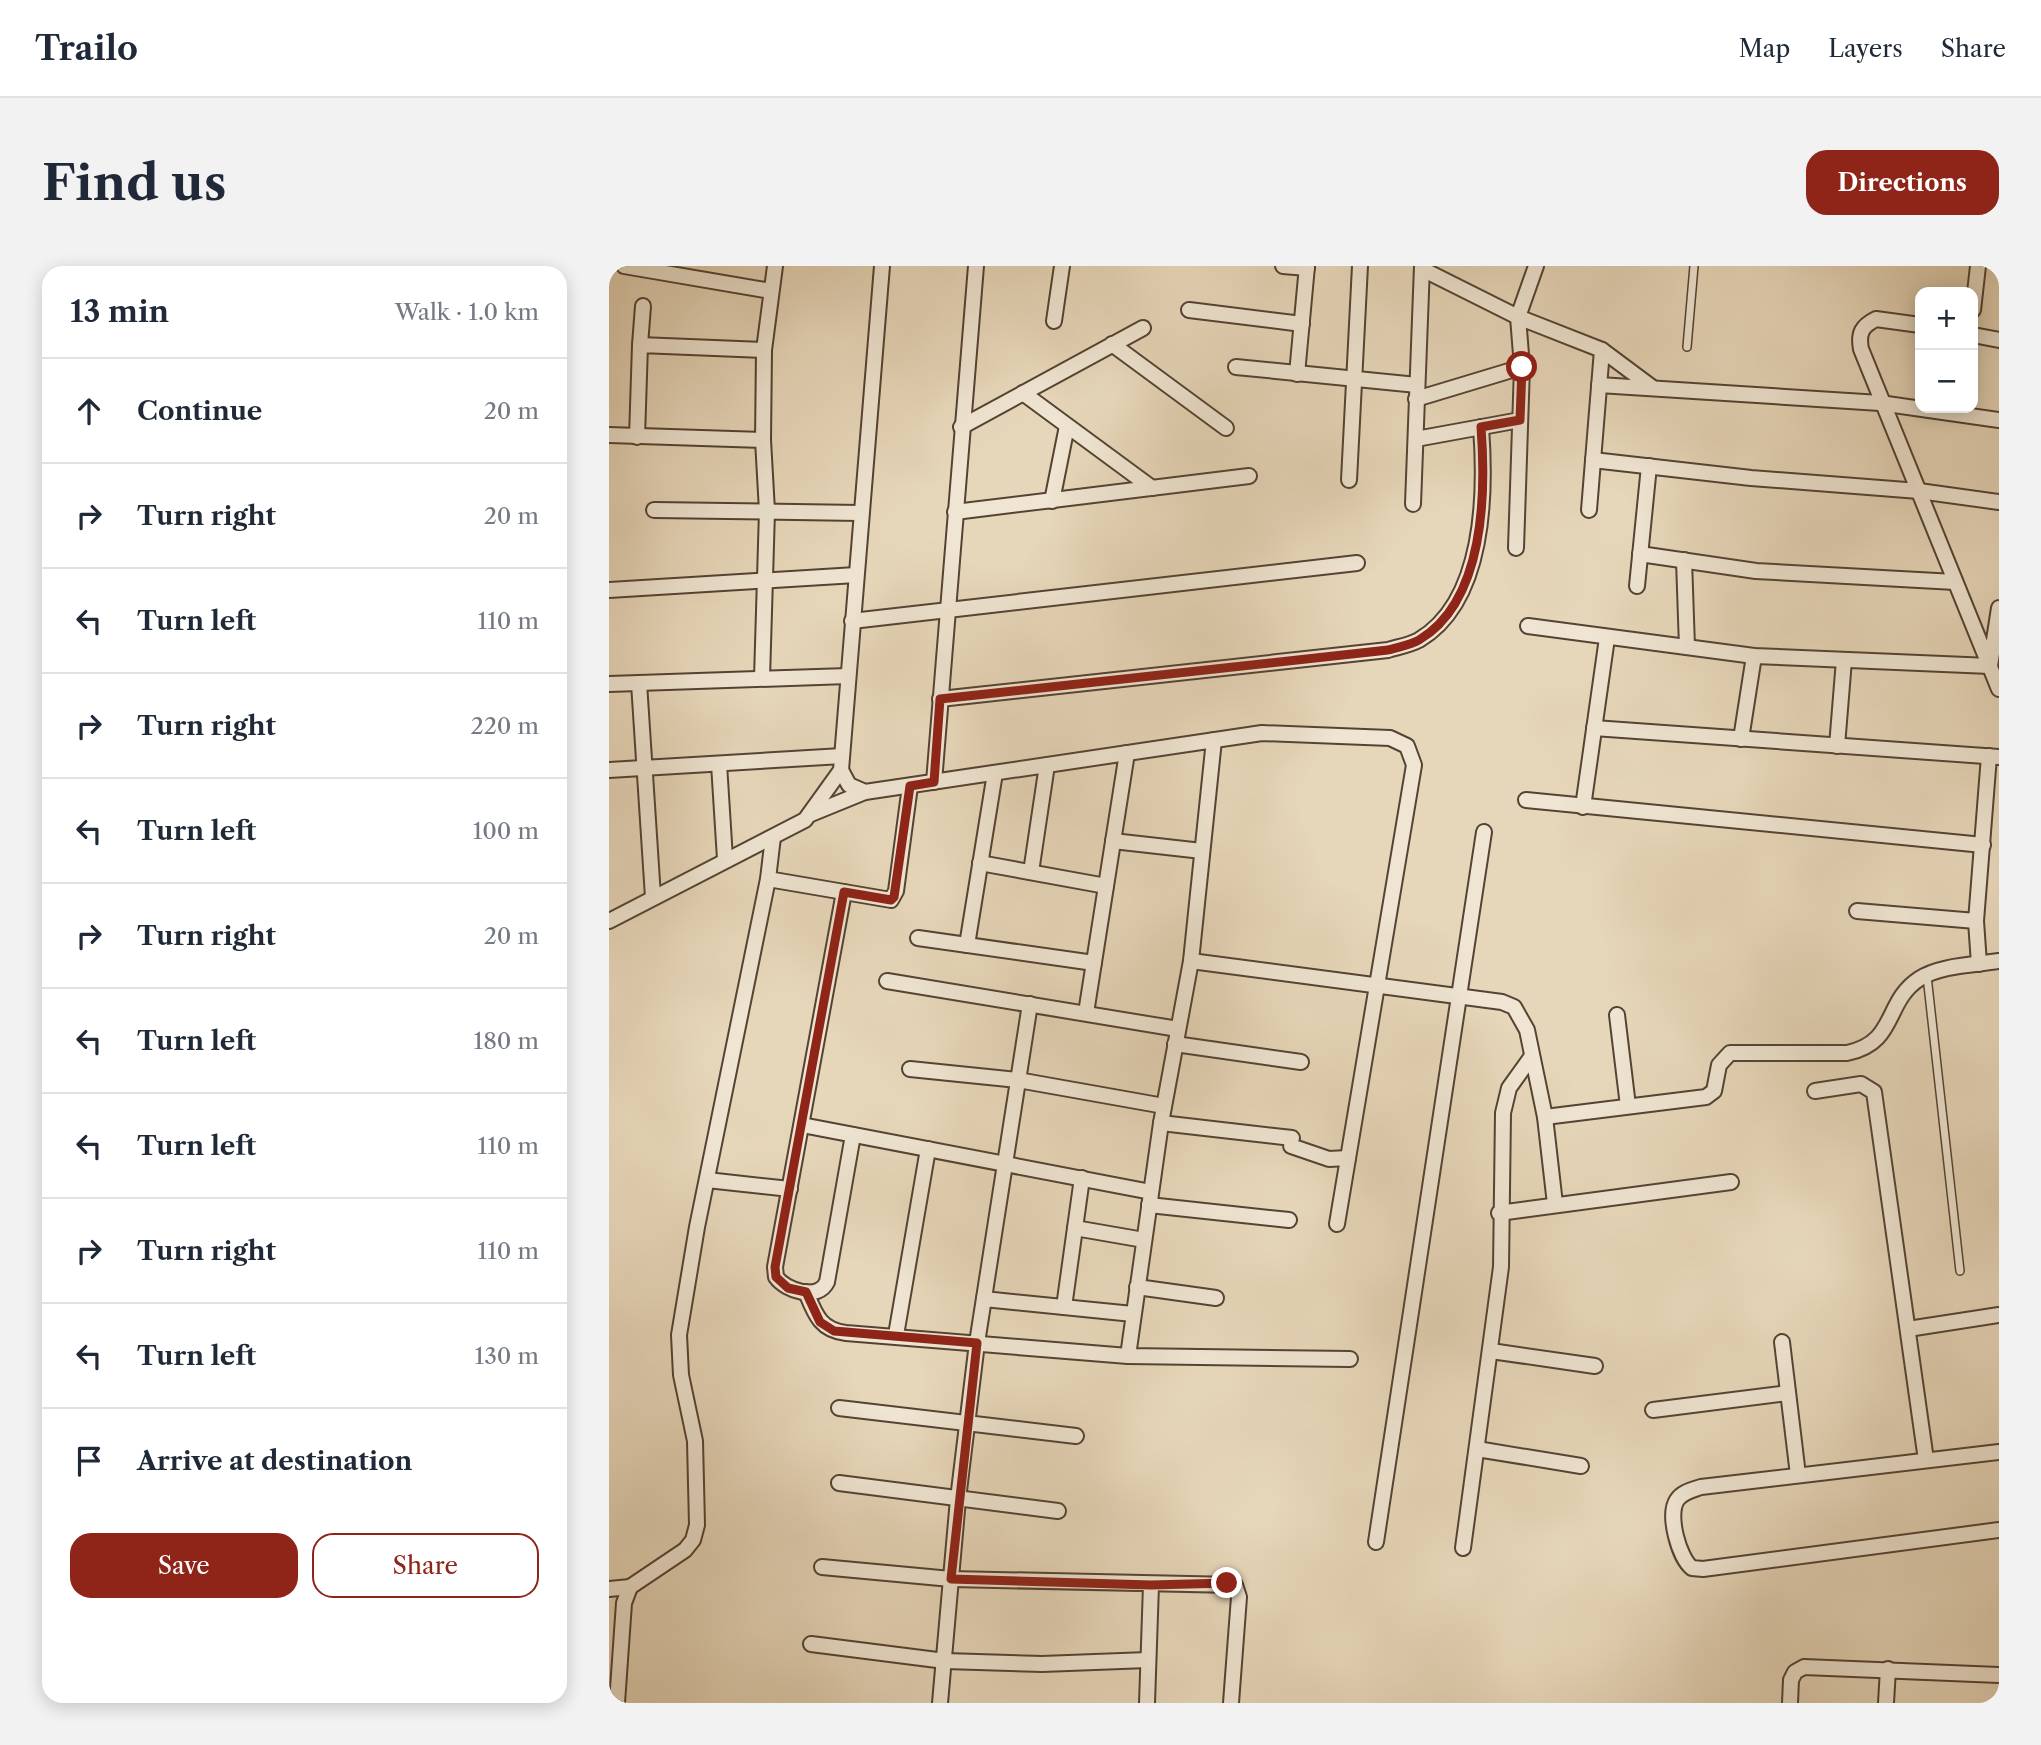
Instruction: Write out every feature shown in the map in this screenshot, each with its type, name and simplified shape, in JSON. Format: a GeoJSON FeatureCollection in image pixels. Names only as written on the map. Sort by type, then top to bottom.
{"type":"FeatureCollection","features":[{"type":"Feature","properties":{"kind":"street"},"geometry":{"type":"LineString","coordinates":[[633,266],[771,291]]}},
{"type":"Feature","properties":{"kind":"street"},"geometry":{"type":"LineString","coordinates":[[762,678],[767,511],[763,440],[764,350],[775,266]]}},
{"type":"Feature","properties":{"kind":"street"},"geometry":{"type":"LineString","coordinates":[[865,792],[849,785],[841,763],[882,266]]}},
{"type":"Feature","properties":{"kind":"street"},"geometry":{"type":"LineString","coordinates":[[934,782],[976,266]]}},
{"type":"Feature","properties":{"kind":"street"},"geometry":{"type":"LineString","coordinates":[[1054,321],[1062,266]]}},
{"type":"Feature","properties":{"kind":"street"},"geometry":{"type":"LineString","coordinates":[[1283,266],[1307,267],[1297,374]]}},
{"type":"Feature","properties":{"kind":"street"},"geometry":{"type":"LineString","coordinates":[[1349,480],[1360,266]]}},
{"type":"Feature","properties":{"kind":"street"},"geometry":{"type":"LineString","coordinates":[[1515,548],[1522,367],[1518,317],[1536,266]]}},
{"type":"Feature","properties":{"kind":"street"},"geometry":{"type":"LineString","coordinates":[[1976,287],[1978,266]]}},
{"type":"Feature","properties":{"kind":"street"},"geometry":{"type":"LineString","coordinates":[[1413,504],[1422,268],[1518,317],[1602,350],[1653,388]]}},
{"type":"Feature","properties":{"kind":"street"},"geometry":{"type":"LineString","coordinates":[[637,437],[643,306]]}},
{"type":"Feature","properties":{"kind":"street"},"geometry":{"type":"LineString","coordinates":[[1189,310],[1302,324]]}},
{"type":"Feature","properties":{"kind":"street"},"geometry":{"type":"LineString","coordinates":[[1915,324],[1876,319],[1862,329],[1859,338],[1861,349],[1880,402],[1999,689]]}},
{"type":"Feature","properties":{"kind":"street"},"geometry":{"type":"LineString","coordinates":[[961,427],[1143,328]]}},
{"type":"Feature","properties":{"kind":"street"},"geometry":{"type":"LineString","coordinates":[[1978,336],[1999,340]]}},
{"type":"Feature","properties":{"kind":"street"},"geometry":{"type":"LineString","coordinates":[[1112,344],[1226,428]]}},
{"type":"Feature","properties":{"kind":"street"},"geometry":{"type":"LineString","coordinates":[[641,345],[764,350]]}},
{"type":"Feature","properties":{"kind":"street"},"geometry":{"type":"LineString","coordinates":[[1589,510],[1602,350]]}},
{"type":"Feature","properties":{"kind":"street"},"geometry":{"type":"LineString","coordinates":[[1236,368],[1356,381],[1417,392],[1522,367]]}},
{"type":"Feature","properties":{"kind":"street"},"geometry":{"type":"LineString","coordinates":[[1599,385],[1880,402],[1999,420]]}},
{"type":"Feature","properties":{"kind":"street"},"geometry":{"type":"LineString","coordinates":[[1023,393],[1152,488]]}},
{"type":"Feature","properties":{"kind":"street"},"geometry":{"type":"LineString","coordinates":[[1416,439],[1520,420]]}},
{"type":"Feature","properties":{"kind":"street"},"geometry":{"type":"LineString","coordinates":[[1052,500],[1067,426]]}},
{"type":"Feature","properties":{"kind":"street"},"geometry":{"type":"LineString","coordinates":[[940,699],[1388,650],[1419,640],[1437,624],[1461,594],[1472,565],[1483,494],[1481,427]]}},
{"type":"Feature","properties":{"kind":"street"},"geometry":{"type":"LineString","coordinates":[[609,435],[763,440]]}},
{"type":"Feature","properties":{"kind":"street"},"geometry":{"type":"LineString","coordinates":[[1593,460],[1751,478],[1919,491],[1999,502]]}},
{"type":"Feature","properties":{"kind":"street"},"geometry":{"type":"LineString","coordinates":[[1637,586],[1649,466]]}},
{"type":"Feature","properties":{"kind":"street"},"geometry":{"type":"LineString","coordinates":[[955,512],[1249,476]]}},
{"type":"Feature","properties":{"kind":"street"},"geometry":{"type":"LineString","coordinates":[[655,510],[860,513]]}},
{"type":"Feature","properties":{"kind":"street"},"geometry":{"type":"LineString","coordinates":[[1640,554],[1756,571],[1955,582]]}},
{"type":"Feature","properties":{"kind":"street"},"geometry":{"type":"LineString","coordinates":[[1684,560],[1686,647]]}},
{"type":"Feature","properties":{"kind":"street"},"geometry":{"type":"LineString","coordinates":[[852,621],[1357,563]]}},
{"type":"Feature","properties":{"kind":"street"},"geometry":{"type":"LineString","coordinates":[[609,590],[856,575]]}},
{"type":"Feature","properties":{"kind":"street"},"geometry":{"type":"LineString","coordinates":[[1990,666],[1999,608]]}},
{"type":"Feature","properties":{"kind":"street"},"geometry":{"type":"LineString","coordinates":[[1528,626],[1754,656],[1990,666]]}},
{"type":"Feature","properties":{"kind":"street"},"geometry":{"type":"LineString","coordinates":[[1583,807],[1607,638]]}},
{"type":"Feature","properties":{"kind":"street"},"geometry":{"type":"LineString","coordinates":[[1741,739],[1754,656]]}},
{"type":"Feature","properties":{"kind":"street"},"geometry":{"type":"LineString","coordinates":[[1837,746],[1844,660]]}},
{"type":"Feature","properties":{"kind":"street"},"geometry":{"type":"LineString","coordinates":[[609,684],[848,676]]}},
{"type":"Feature","properties":{"kind":"street"},"geometry":{"type":"LineString","coordinates":[[639,682],[653,897]]}},
{"type":"Feature","properties":{"kind":"street"},"geometry":{"type":"LineString","coordinates":[[1594,728],[1994,756],[1976,920],[1979,964]]}},
{"type":"Feature","properties":{"kind":"street"},"geometry":{"type":"LineString","coordinates":[[609,921],[725,859],[773,837],[811,814],[865,792],[1214,740],[1287,732],[1401,740],[1412,752],[1414,765],[1337,1224]]}},
{"type":"Feature","properties":{"kind":"street"},"geometry":{"type":"LineString","coordinates":[[1128,1356],[1161,1123],[1191,961],[1214,740]]}},
{"type":"Feature","properties":{"kind":"street"},"geometry":{"type":"LineString","coordinates":[[1086,1013],[1127,754]]}},
{"type":"Feature","properties":{"kind":"street"},"geometry":{"type":"LineString","coordinates":[[609,770],[719,764],[841,763]]}},
{"type":"Feature","properties":{"kind":"street"},"geometry":{"type":"LineString","coordinates":[[811,814],[841,763]]}},
{"type":"Feature","properties":{"kind":"street"},"geometry":{"type":"LineString","coordinates":[[719,764],[725,859]]}},
{"type":"Feature","properties":{"kind":"street"},"geometry":{"type":"LineString","coordinates":[[1031,872],[1047,765]]}},
{"type":"Feature","properties":{"kind":"street"},"geometry":{"type":"LineString","coordinates":[[967,945],[996,773]]}},
{"type":"Feature","properties":{"kind":"street"},"geometry":{"type":"LineString","coordinates":[[768,879],[891,900],[894,897],[910,786]]}},
{"type":"Feature","properties":{"kind":"street"},"geometry":{"type":"LineString","coordinates":[[1526,800],[1983,845]]}},
{"type":"Feature","properties":{"kind":"street"},"geometry":{"type":"LineString","coordinates":[[1376,1542],[1484,832]]}},
{"type":"Feature","properties":{"kind":"street"},"geometry":{"type":"LineString","coordinates":[[609,1590],[630,1587],[685,1550],[693,1540],[697,1525],[695,1441],[681,1375],[679,1335],[706,1180],[768,879],[773,837]]}},
{"type":"Feature","properties":{"kind":"street"},"geometry":{"type":"LineString","coordinates":[[1113,841],[1202,851]]}},
{"type":"Feature","properties":{"kind":"street"},"geometry":{"type":"LineString","coordinates":[[980,863],[1106,886]]}},
{"type":"Feature","properties":{"kind":"street"},"geometry":{"type":"LineString","coordinates":[[844,892],[776,1277],[788,1288],[816,1293],[824,1289],[827,1282],[853,1135]]}},
{"type":"Feature","properties":{"kind":"street"},"geometry":{"type":"LineString","coordinates":[[1857,911],[1976,920]]}},
{"type":"Feature","properties":{"kind":"street"},"geometry":{"type":"LineString","coordinates":[[918,938],[1094,963]]}},
{"type":"Feature","properties":{"kind":"street"},"geometry":{"type":"LineString","coordinates":[[1191,961],[1378,984],[1502,1002],[1514,1007],[1527,1030],[1545,1117],[1555,1205]]}},
{"type":"Feature","properties":{"kind":"street"},"geometry":{"type":"LineString","coordinates":[[1545,1117],[1706,1097],[1714,1091],[1720,1065],[1731,1053],[1847,1053],[1864,1049],[1875,1042],[1901,998],[1919,979],[1999,961]]}},
{"type":"Feature","properties":{"kind":"street"},"geometry":{"type":"LineString","coordinates":[[887,981],[1178,1029]]}},
{"type":"Feature","properties":{"kind":"street"},"geometry":{"type":"LineString","coordinates":[[940,1703],[967,1420],[1030,1004]]}},
{"type":"Feature","properties":{"kind":"street"},"geometry":{"type":"LineString","coordinates":[[1617,1015],[1628,1106]]}},
{"type":"Feature","properties":{"kind":"street"},"geometry":{"type":"LineString","coordinates":[[1175,1044],[1301,1062]]}},
{"type":"Feature","properties":{"kind":"street"},"geometry":{"type":"LineString","coordinates":[[1463,1548],[1501,1267],[1500,1142],[1509,1088],[1532,1056]]}},
{"type":"Feature","properties":{"kind":"street"},"geometry":{"type":"LineString","coordinates":[[910,1069],[1018,1080],[1164,1106]]}},
{"type":"Feature","properties":{"kind":"street"},"geometry":{"type":"LineString","coordinates":[[1815,1091],[1861,1084],[1874,1092],[1926,1460]]}},
{"type":"Feature","properties":{"kind":"street"},"geometry":{"type":"LineString","coordinates":[[1161,1123],[1291,1142],[1329,1159],[1348,1157]]}},
{"type":"Feature","properties":{"kind":"street"},"geometry":{"type":"LineString","coordinates":[[802,1125],[1082,1178],[1150,1198],[1289,1220]]}},
{"type":"Feature","properties":{"kind":"street"},"geometry":{"type":"LineString","coordinates":[[896,1335],[929,1149]]}},
{"type":"Feature","properties":{"kind":"street"},"geometry":{"type":"LineString","coordinates":[[1064,1307],[1082,1178]]}},
{"type":"Feature","properties":{"kind":"street"},"geometry":{"type":"LineString","coordinates":[[706,1180],[790,1189]]}},
{"type":"Feature","properties":{"kind":"street"},"geometry":{"type":"LineString","coordinates":[[1499,1213],[1731,1182]]}},
{"type":"Feature","properties":{"kind":"street"},"geometry":{"type":"LineString","coordinates":[[1075,1228],[1144,1240]]}},
{"type":"Feature","properties":{"kind":"street"},"geometry":{"type":"LineString","coordinates":[[1137,1287],[1216,1298]]}},
{"type":"Feature","properties":{"kind":"street"},"geometry":{"type":"LineString","coordinates":[[806,1292],[826,1329],[846,1333],[1128,1356],[1350,1359]]}},
{"type":"Feature","properties":{"kind":"street"},"geometry":{"type":"LineString","coordinates":[[984,1299],[1133,1314]]}},
{"type":"Feature","properties":{"kind":"street"},"geometry":{"type":"LineString","coordinates":[[1908,1329],[1999,1315]]}},
{"type":"Feature","properties":{"kind":"street"},"geometry":{"type":"LineString","coordinates":[[1783,1342],[1798,1475]]}},
{"type":"Feature","properties":{"kind":"street"},"geometry":{"type":"LineString","coordinates":[[1491,1350],[1595,1366]]}},
{"type":"Feature","properties":{"kind":"street"},"geometry":{"type":"LineString","coordinates":[[1653,1409],[1788,1393]]}},
{"type":"Feature","properties":{"kind":"street"},"geometry":{"type":"LineString","coordinates":[[839,1408],[967,1420],[1076,1436]]}},
{"type":"Feature","properties":{"kind":"street"},"geometry":{"type":"LineString","coordinates":[[1477,1449],[1581,1465]]}},
{"type":"Feature","properties":{"kind":"street"},"geometry":{"type":"LineString","coordinates":[[1999,1452],[1686,1491],[1676,1501],[1674,1511],[1679,1553],[1684,1562],[1692,1568],[1703,1569],[1999,1530]]}},
{"type":"Feature","properties":{"kind":"street"},"geometry":{"type":"LineString","coordinates":[[839,1483],[1058,1511]]}},
{"type":"Feature","properties":{"kind":"street"},"geometry":{"type":"LineString","coordinates":[[822,1567],[951,1579],[1151,1585],[1227,1583],[1237,1588],[1231,1703]]}},
{"type":"Feature","properties":{"kind":"street"},"geometry":{"type":"LineString","coordinates":[[1147,1703],[1151,1585]]}},
{"type":"Feature","properties":{"kind":"street"},"geometry":{"type":"LineString","coordinates":[[617,1703],[624,1603],[630,1587]]}},
{"type":"Feature","properties":{"kind":"street"},"geometry":{"type":"LineString","coordinates":[[811,1644],[945,1661],[1042,1664],[1148,1660]]}},
{"type":"Feature","properties":{"kind":"street"},"geometry":{"type":"LineString","coordinates":[[1790,1703],[1791,1680],[1795,1672],[1804,1667],[1999,1675]]}},
{"type":"Feature","properties":{"kind":"street"},"geometry":{"type":"LineString","coordinates":[[1886,1703],[1888,1669]]}},
{"type":"Feature","properties":{"kind":"lane"},"geometry":{"type":"LineString","coordinates":[[1688,347],[1694,266]]}},
{"type":"Feature","properties":{"kind":"lane"},"geometry":{"type":"LineString","coordinates":[[1927,976],[1960,1271]]}},
{"type":"Feature","properties":{"kind":"route"},"geometry":{"type":"LineString","coordinates":[[1227,1583],[1185,1582],[1151,1585],[951,1579],[977,1343],[846,1333],[826,1329],[806,1292],[780,1284],[776,1277],[775,1267],[844,892],[883,900],[891,900],[894,897],[910,786],[934,782],[940,699],[1388,650],[1419,640],[1437,624],[1461,594],[1472,565],[1483,494],[1481,427],[1520,420],[1522,367]]}}]}
